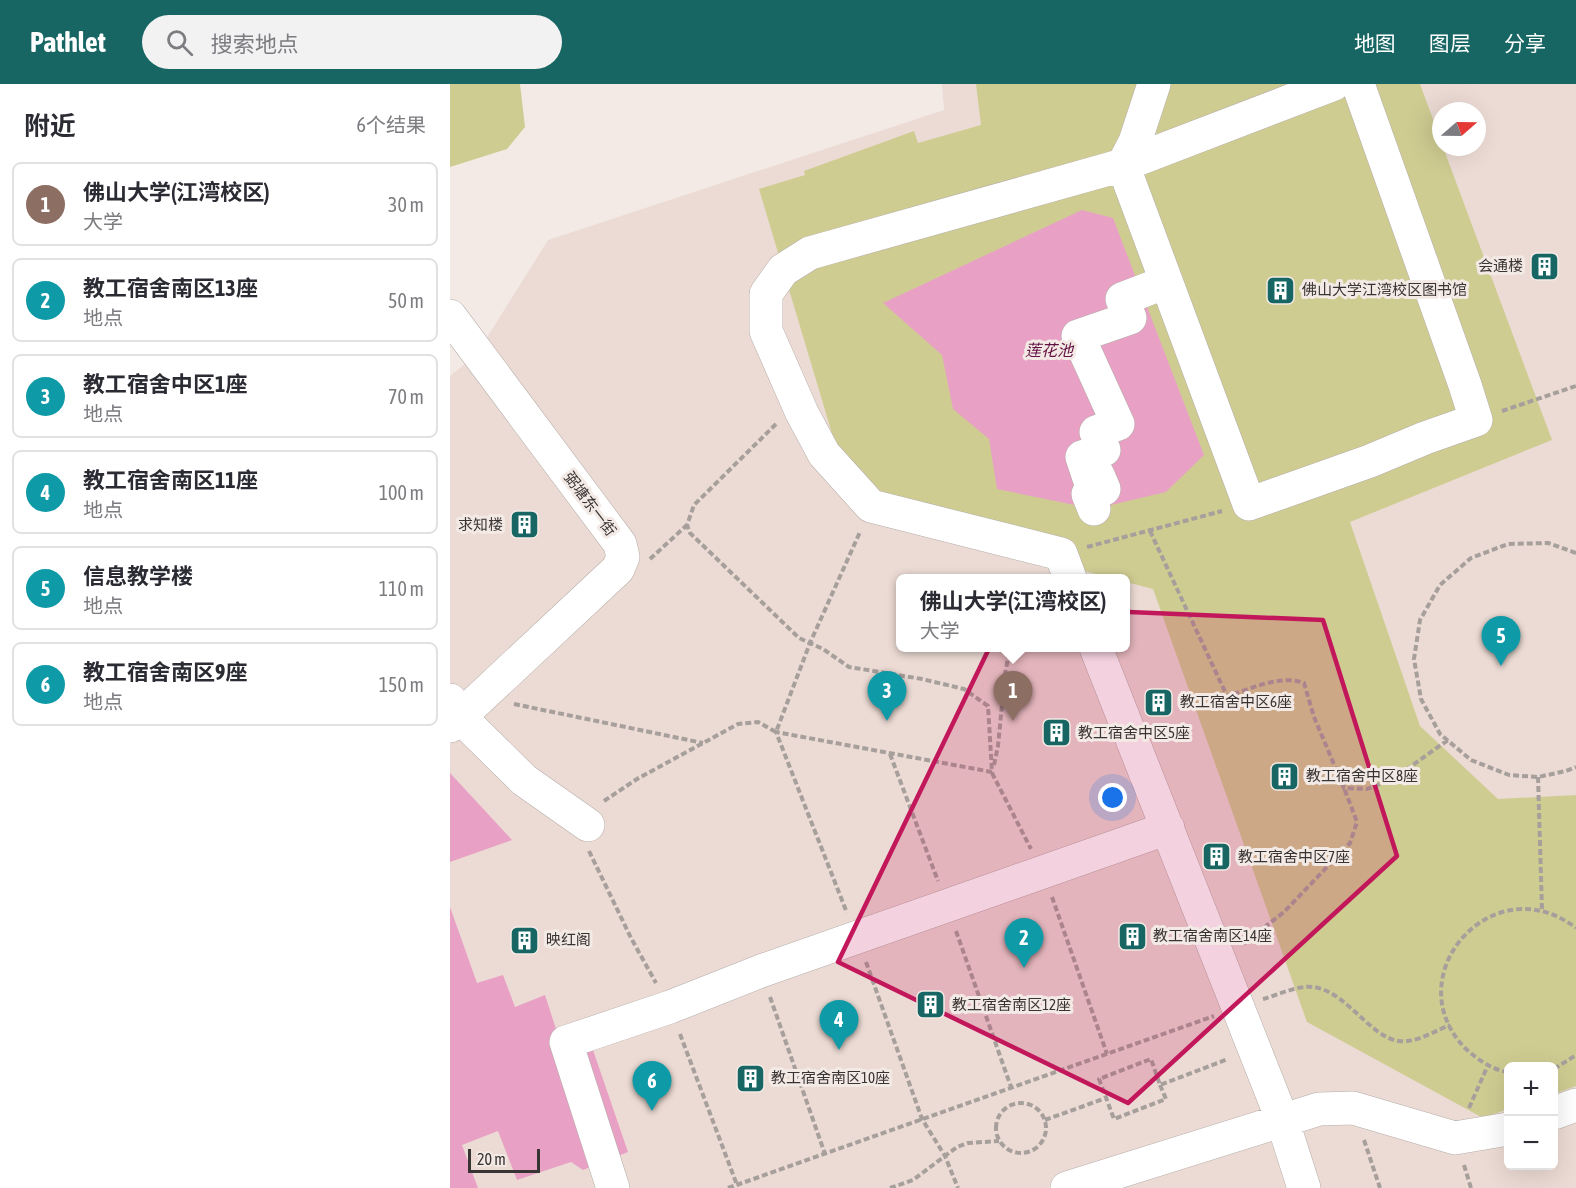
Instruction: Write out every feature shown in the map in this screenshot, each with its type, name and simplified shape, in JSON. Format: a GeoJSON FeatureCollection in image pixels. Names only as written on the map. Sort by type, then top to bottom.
{"type":"FeatureCollection","features":[{"type":"Feature","properties":{"kind":"street"},"geometry":{"type":"LineString","coordinates":[[1154,84],[1135,142],[1123,165],[1249,504],[1476,420],[1358,84]]}},
{"type":"Feature","properties":{"kind":"street"},"geometry":{"type":"LineString","coordinates":[[1065,566],[871,506],[824,453],[798,402],[766,331],[766,294],[783,270],[810,253],[1123,165],[1334,84]]}},
{"type":"Feature","properties":{"kind":"street"},"geometry":{"type":"LineString","coordinates":[[1094,509],[1088,494],[1104,489],[1098,475],[1089,478],[1082,457],[1104,450],[1096,432],[1118,424],[1078,336],[1131,318],[1122,298],[1166,282]]}},
{"type":"Feature","properties":{"kind":"street","name":"弼塘东一街"},"geometry":{"type":"LineString","coordinates":[[450,316],[620,544],[623,557],[618,569],[453,714]]}},
{"type":"Feature","properties":{"kind":"street"},"geometry":{"type":"LineString","coordinates":[[1098,652],[1282,1119],[1304,1188]]}},
{"type":"Feature","properties":{"kind":"street"},"geometry":{"type":"LineString","coordinates":[[453,714],[525,780],[588,825]]}},
{"type":"Feature","properties":{"kind":"street"},"geometry":{"type":"LineString","coordinates":[[613,1188],[566,1042],[670,1007],[761,971],[1168,828]]}},
{"type":"Feature","properties":{"kind":"street"},"geometry":{"type":"LineString","coordinates":[[1558,1112],[1576,1105]]}},
{"type":"Feature","properties":{"kind":"street"},"geometry":{"type":"LineString","coordinates":[[1067,1188],[1319,1109],[1353,1108],[1455,1138],[1504,1130]]}},
{"type":"Feature","properties":{"kind":"path"},"geometry":{"type":"LineString","coordinates":[[1476,420],[1576,386]]}},
{"type":"Feature","properties":{"kind":"path"},"geometry":{"type":"LineString","coordinates":[[644,565],[687,525],[694,505],[798,402]]}},
{"type":"Feature","properties":{"kind":"path"},"geometry":{"type":"LineString","coordinates":[[1065,566],[1150,531],[1249,504]]}},
{"type":"Feature","properties":{"kind":"path"},"geometry":{"type":"LineString","coordinates":[[871,506],[810,643],[776,732],[857,937],[922,1119],[945,1156],[958,1188]]}},
{"type":"Feature","properties":{"kind":"path"},"geometry":{"type":"LineString","coordinates":[[687,525],[690,533],[799,638],[849,667],[922,679],[964,689],[988,706],[992,772],[1043,872],[1107,1054]]}},
{"type":"Feature","properties":{"kind":"path"},"geometry":{"type":"LineString","coordinates":[[1150,531],[1227,696],[1278,681],[1292,679],[1304,683],[1314,717],[1357,822],[1350,843],[1284,912],[1220,962]]}},
{"type":"Feature","properties":{"kind":"path"},"geometry":{"type":"LineString","coordinates":[[1576,553],[1548,543],[1508,544],[1471,558],[1440,585],[1420,620],[1414,659],[1420,699],[1440,734],[1471,760],[1509,775],[1538,777],[1576,767]]}},
{"type":"Feature","properties":{"kind":"path"},"geometry":{"type":"LineString","coordinates":[[992,772],[998,746],[1009,652]]}},
{"type":"Feature","properties":{"kind":"path"},"geometry":{"type":"LineString","coordinates":[[508,703],[703,743]]}},
{"type":"Feature","properties":{"kind":"path"},"geometry":{"type":"LineString","coordinates":[[736,1185],[670,1007],[631,938],[587,846],[588,825],[602,802],[637,779],[738,724],[748,722],[758,722],[776,732],[992,772]]}},
{"type":"Feature","properties":{"kind":"path"},"geometry":{"type":"LineString","coordinates":[[1344,788],[1367,789],[1393,780],[1448,740]]}},
{"type":"Feature","properties":{"kind":"path"},"geometry":{"type":"LineString","coordinates":[[1538,777],[1542,910]]}},
{"type":"Feature","properties":{"kind":"path"},"geometry":{"type":"LineString","coordinates":[[1504,1071],[1476,1059],[1457,1039],[1444,1013],[1442,985],[1449,957],[1464,934],[1487,917],[1514,909],[1542,910],[1564,918],[1576,928]]}},
{"type":"Feature","properties":{"kind":"path"},"geometry":{"type":"LineString","coordinates":[[761,971],[825,1154]]}},
{"type":"Feature","properties":{"kind":"path"},"geometry":{"type":"LineString","coordinates":[[728,1188],[1238,1007],[1312,986],[1327,990],[1340,998],[1380,1033],[1397,1041],[1407,1041],[1450,1025]]}},
{"type":"Feature","properties":{"kind":"path"},"geometry":{"type":"LineString","coordinates":[[1160,1085],[1254,1049]]}},
{"type":"Feature","properties":{"kind":"path"},"geometry":{"type":"LineString","coordinates":[[1558,1066],[1576,1055]]}},
{"type":"Feature","properties":{"kind":"path"},"geometry":{"type":"LineString","coordinates":[[1151,1059],[1160,1085],[1166,1099],[1114,1119],[1099,1078],[1151,1059]]}},
{"type":"Feature","properties":{"kind":"path"},"geometry":{"type":"LineString","coordinates":[[1455,1138],[1488,1065]]}},
{"type":"Feature","properties":{"kind":"path"},"geometry":{"type":"LineString","coordinates":[[1045,1120],[1106,1098]]}},
{"type":"Feature","properties":{"kind":"path"},"geometry":{"type":"LineString","coordinates":[[1018,1103],[1035,1107],[1045,1120],[1045,1136],[1042,1143],[1028,1153],[1012,1152],[999,1141],[996,1125],[1004,1110],[1010,1105],[1018,1103]]}},
{"type":"Feature","properties":{"kind":"path"},"geometry":{"type":"LineString","coordinates":[[1353,1108],[1380,1188]]}},
{"type":"Feature","properties":{"kind":"path"},"geometry":{"type":"LineString","coordinates":[[890,1188],[913,1180],[957,1147],[968,1143],[999,1141]]}},
{"type":"Feature","properties":{"kind":"highlighted area"},"geometry":{"type":"Polygon","coordinates":[[[1009,607],[1323,620],[1397,856],[1128,1103],[838,962],[1009,607]]]}},
{"type":"Feature","properties":{"kind":"shaded area"},"geometry":{"type":"Polygon","coordinates":[[[450,84],[520,84],[525,127],[507,149],[450,167],[450,84]]]}},
{"type":"Feature","properties":{"kind":"shaded area"},"geometry":{"type":"Polygon","coordinates":[[[942,84],[1576,84],[1576,1188],[450,1188],[450,376],[476,355],[548,240],[944,110],[942,84]]]}},
{"type":"Feature","properties":{"kind":"shaded area"},"geometry":{"type":"Polygon","coordinates":[[[976,84],[1420,84],[1432,117],[1432,156],[1446,156],[1552,440],[1350,522],[1420,726],[1498,799],[1576,795],[1576,1086],[1558,1093],[1558,1062],[1504,1062],[1504,1110],[1483,1118],[1307,1022],[1153,589],[1130,583],[1130,574],[1096,574],[856,514],[759,189],[805,175],[804,171],[914,131],[918,143],[981,125],[976,84]]]}},
{"type":"Feature","properties":{"kind":"water","name":"莲花池"},"geometry":{"type":"Polygon","coordinates":[[[1082,210],[1113,218],[1204,455],[1166,492],[1094,509],[997,489],[989,439],[953,409],[942,355],[883,303],[1082,210]]]}},
{"type":"Feature","properties":{"kind":"water"},"geometry":{"type":"Polygon","coordinates":[[[450,773],[512,840],[450,862],[450,773]]]}},
{"type":"Feature","properties":{"kind":"water"},"geometry":{"type":"Polygon","coordinates":[[[450,907],[477,983],[503,975],[515,1007],[545,995],[566,1060],[593,1050],[628,1152],[583,1170],[571,1162],[517,1180],[498,1131],[462,1145],[478,1188],[450,1188],[450,907]]]}},
{"type":"Feature","properties":{"kind":"place","name":"会通楼"},"geometry":{"type":"Point","coordinates":[1544,266]}},
{"type":"Feature","properties":{"kind":"place","name":"佛山大学江湾校区图书馆"},"geometry":{"type":"Point","coordinates":[1281,290]}},
{"type":"Feature","properties":{"kind":"place","name":"求知楼"},"geometry":{"type":"Point","coordinates":[524,525]}},
{"type":"Feature","properties":{"kind":"place","name":"信息教学楼"},"geometry":{"type":"Point","coordinates":[1501,666]}},
{"type":"Feature","properties":{"kind":"place","name":"教工宿舍中区6座"},"geometry":{"type":"Point","coordinates":[1159,702]}},
{"type":"Feature","properties":{"kind":"place","name":"教工宿舍中区1座"},"geometry":{"type":"Point","coordinates":[887,721]}},
{"type":"Feature","properties":{"kind":"place","name":"佛山大学(江湾校区)"},"geometry":{"type":"Point","coordinates":[1013,721]}},
{"type":"Feature","properties":{"kind":"place","name":"教工宿舍中区5座"},"geometry":{"type":"Point","coordinates":[1057,733]}},
{"type":"Feature","properties":{"kind":"place","name":"教工宿舍中区8座"},"geometry":{"type":"Point","coordinates":[1285,776]}},
{"type":"Feature","properties":{"kind":"place","name":"教工宿舍中区7座"},"geometry":{"type":"Point","coordinates":[1217,857]}},
{"type":"Feature","properties":{"kind":"place","name":"教工宿舍南区14座"},"geometry":{"type":"Point","coordinates":[1132,936]}},
{"type":"Feature","properties":{"kind":"place","name":"映红阁"},"geometry":{"type":"Point","coordinates":[525,940]}},
{"type":"Feature","properties":{"kind":"place","name":"教工宿舍南区13座"},"geometry":{"type":"Point","coordinates":[1024,968]}},
{"type":"Feature","properties":{"kind":"place","name":"教工宿舍南区12座"},"geometry":{"type":"Point","coordinates":[931,1005]}},
{"type":"Feature","properties":{"kind":"place","name":"教工宿舍南区11座"},"geometry":{"type":"Point","coordinates":[839,1050]}},
{"type":"Feature","properties":{"kind":"place","name":"教工宿舍南区10座"},"geometry":{"type":"Point","coordinates":[750,1078]}},
{"type":"Feature","properties":{"kind":"place","name":"教工宿舍南区9座"},"geometry":{"type":"Point","coordinates":[652,1111]}}]}
